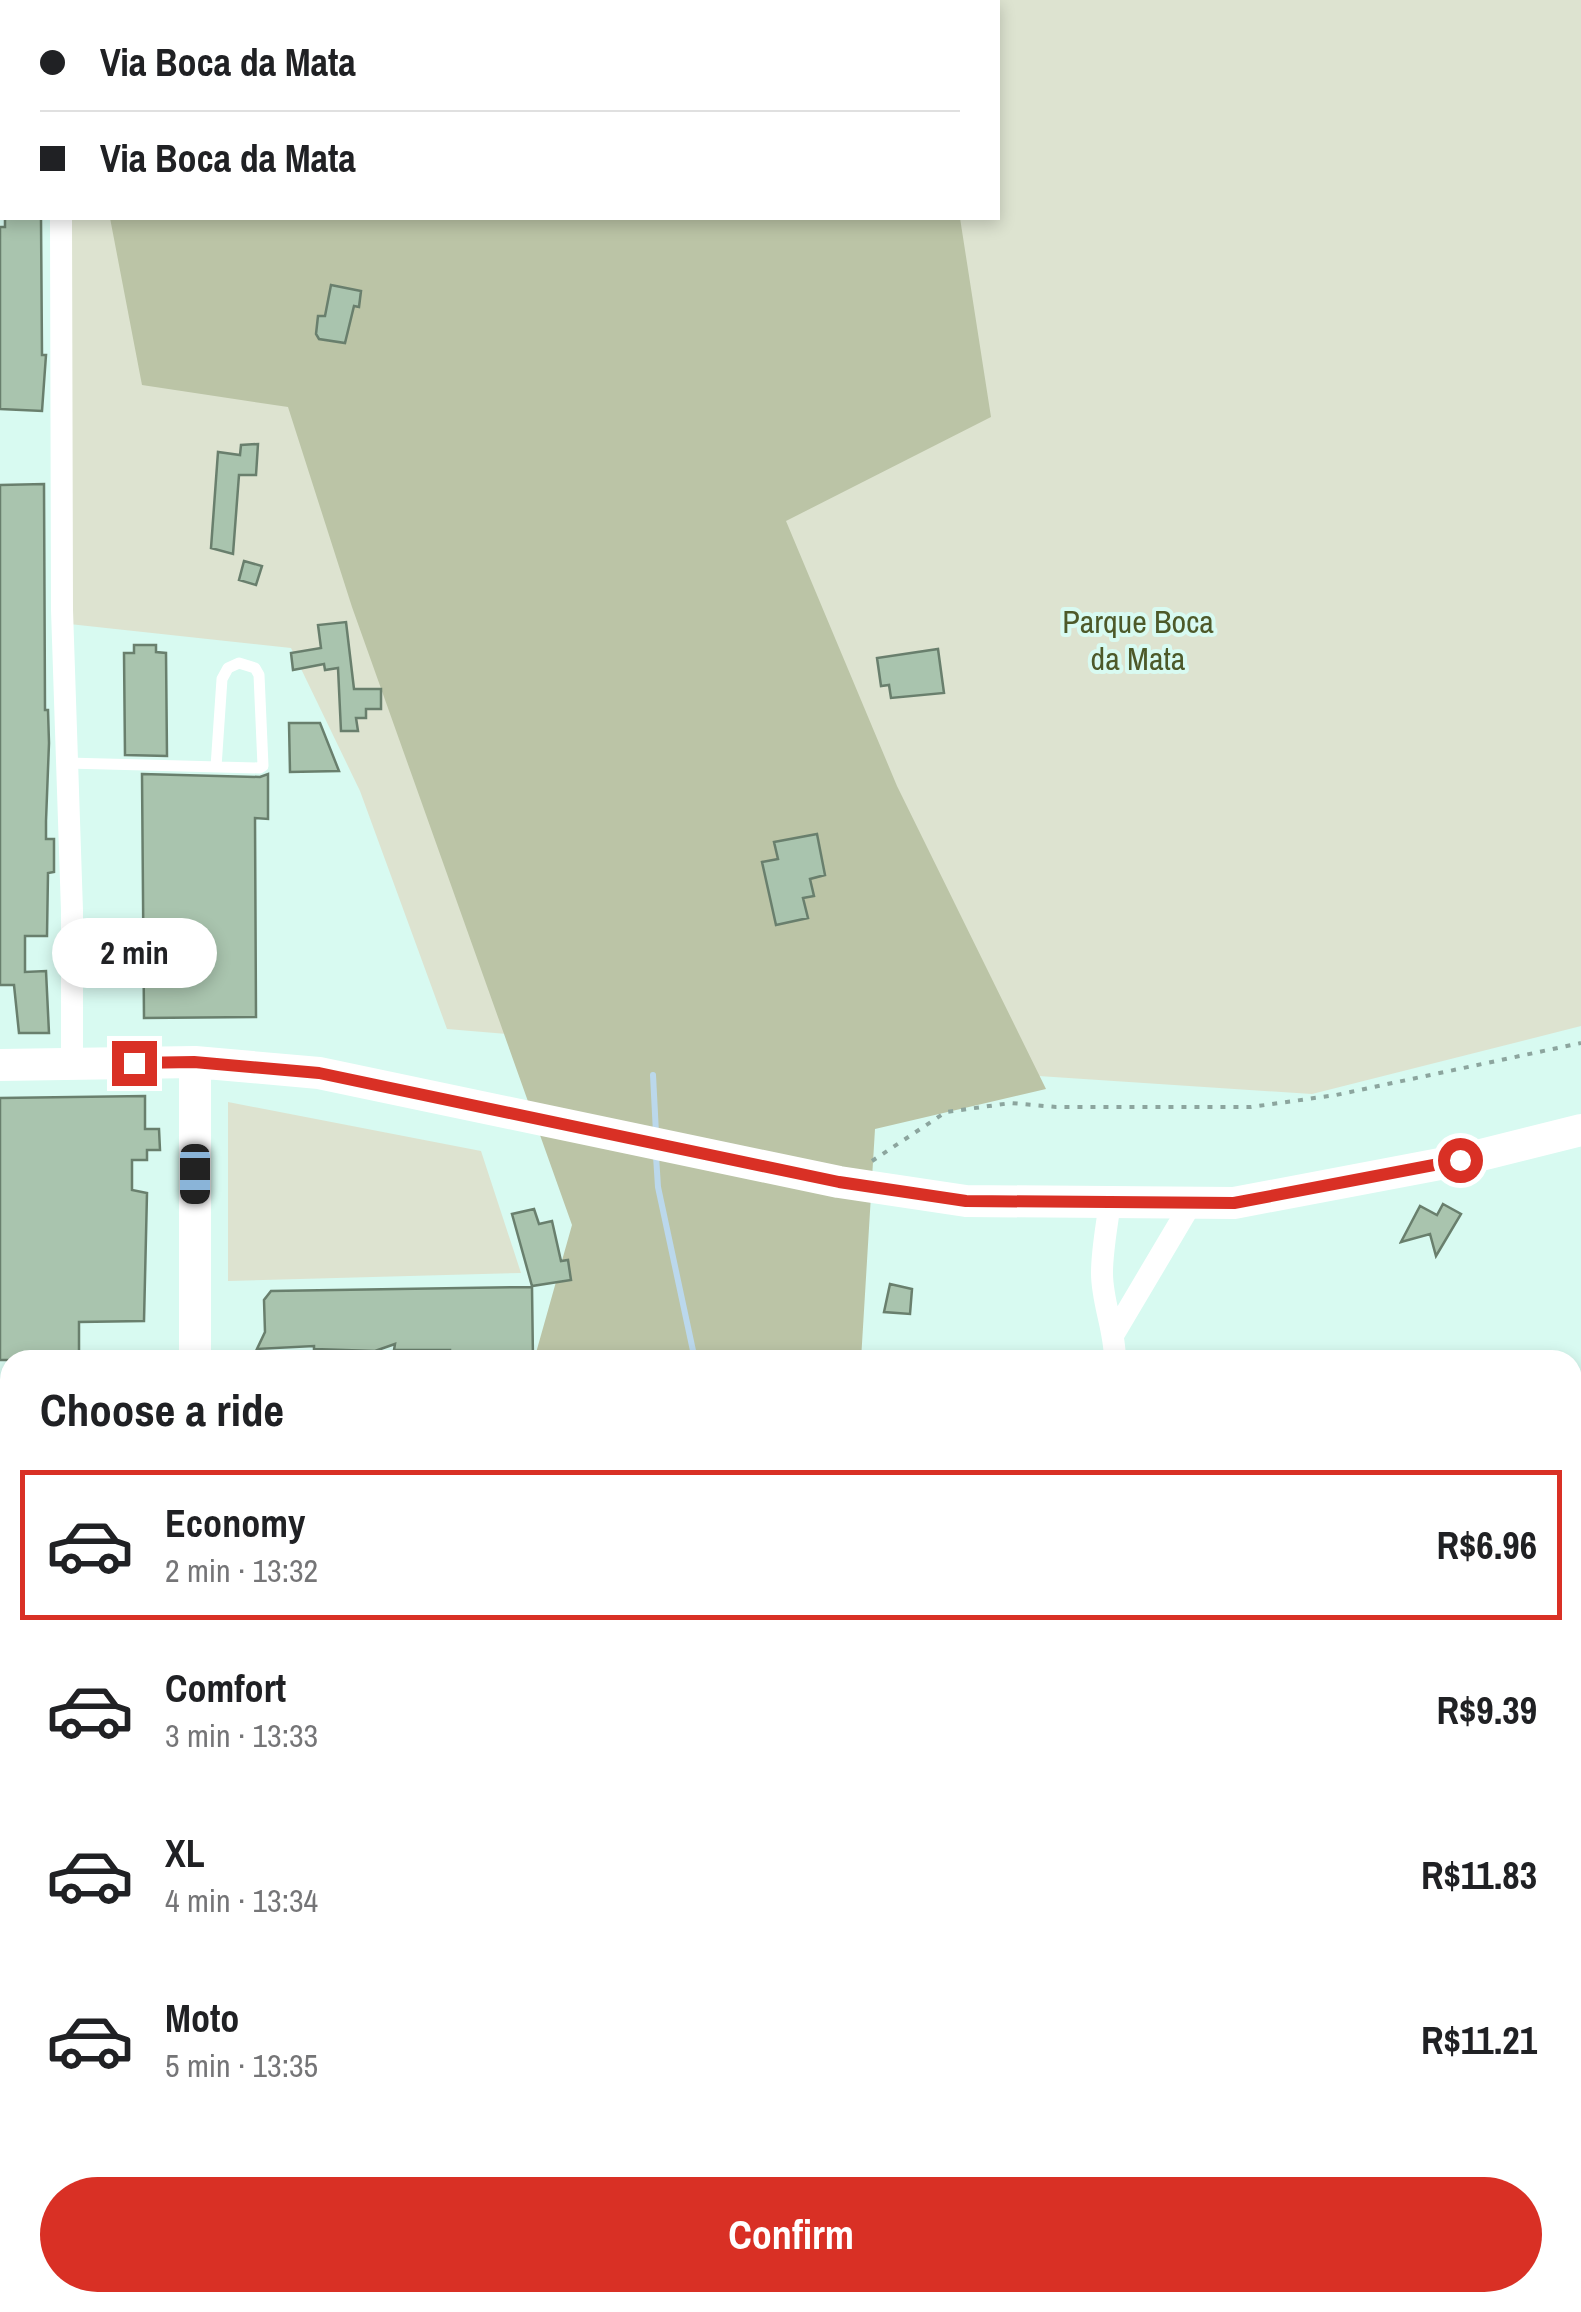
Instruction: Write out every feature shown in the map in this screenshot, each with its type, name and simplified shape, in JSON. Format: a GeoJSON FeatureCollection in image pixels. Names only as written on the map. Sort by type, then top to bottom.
{"type":"FeatureCollection","features":[{"type":"Feature","properties":{"kind":"street"},"geometry":{"type":"LineString","coordinates":[[61,220],[62,610],[72,912],[72,1064]]}},
{"type":"Feature","properties":{"kind":"street"},"geometry":{"type":"LineString","coordinates":[[194,1062],[196,1350]]}},
{"type":"Feature","properties":{"kind":"street"},"geometry":{"type":"LineString","coordinates":[[0,1065],[194,1062],[319,1073],[839,1182],[966,1201],[1234,1203],[1460,1160],[1581,1130]]}},
{"type":"Feature","properties":{"kind":"street"},"geometry":{"type":"LineString","coordinates":[[1110,1202],[1102,1273],[1115,1350]]}},
{"type":"Feature","properties":{"kind":"street"},"geometry":{"type":"LineString","coordinates":[[1115,1332],[1192,1202]]}},
{"type":"Feature","properties":{"kind":"lane"},"geometry":{"type":"LineString","coordinates":[[67,763],[260,768],[265,762],[259,675],[255,668],[240,663],[228,668],[222,679],[216,766]]}},
{"type":"Feature","properties":{"kind":"path"},"geometry":{"type":"LineString","coordinates":[[839,1182],[946,1112],[1011,1104],[1251,1107],[1336,1095],[1581,1043]]}},
{"type":"Feature","properties":{"kind":"green space","name":"Parque Boca da Mata"},"geometry":{"type":"Polygon","coordinates":[[[1000,0],[1581,0],[1581,1026],[1312,1094],[885,1066],[447,1029],[360,791],[291,648],[60,623],[61,220],[1000,220],[1000,0]]]}},
{"type":"Feature","properties":{"kind":"green space"},"geometry":{"type":"Polygon","coordinates":[[[110,220],[960,220],[991,417],[786,521],[897,786],[1046,1089],[875,1129],[862,1350],[537,1350],[572,1225],[352,607],[288,407],[142,385],[110,220]]]}},
{"type":"Feature","properties":{"kind":"green space"},"geometry":{"type":"Polygon","coordinates":[[[228,1102],[481,1151],[521,1273],[228,1281],[228,1102]]]}},
{"type":"Feature","properties":{"kind":"building"},"geometry":{"type":"Polygon","coordinates":[[[5,220],[41,220],[42,355],[46,355],[42,411],[0,409],[0,227],[5,227],[5,220]]]}},
{"type":"Feature","properties":{"kind":"building"},"geometry":{"type":"Polygon","coordinates":[[[331,285],[361,291],[345,343],[319,339],[316,334],[318,316],[325,316],[331,285]]]}},
{"type":"Feature","properties":{"kind":"building"},"geometry":{"type":"Polygon","coordinates":[[[258,444],[256,475],[239,475],[233,554],[211,548],[218,452],[240,455],[241,445],[258,444]]]}},
{"type":"Feature","properties":{"kind":"building"},"geometry":{"type":"Polygon","coordinates":[[[44,484],[45,710],[49,743],[46,839],[54,839],[54,872],[48,873],[47,936],[25,936],[25,972],[46,971],[49,1033],[19,1033],[14,985],[0,985],[0,485],[44,484]]]}},
{"type":"Feature","properties":{"kind":"building"},"geometry":{"type":"Polygon","coordinates":[[[244,561],[262,566],[256,585],[239,580],[244,561]]]}},
{"type":"Feature","properties":{"kind":"building"},"geometry":{"type":"Polygon","coordinates":[[[346,622],[354,689],[381,689],[381,709],[366,709],[366,718],[356,718],[358,731],[341,731],[338,668],[325,670],[324,664],[293,670],[291,653],[321,648],[318,625],[346,622]]]}},
{"type":"Feature","properties":{"kind":"building"},"geometry":{"type":"Polygon","coordinates":[[[134,645],[156,645],[156,652],[166,653],[167,756],[125,755],[124,653],[134,653],[134,645]]]}},
{"type":"Feature","properties":{"kind":"building"},"geometry":{"type":"Polygon","coordinates":[[[938,649],[944,693],[891,698],[889,685],[881,686],[877,658],[938,649]]]}},
{"type":"Feature","properties":{"kind":"building"},"geometry":{"type":"Polygon","coordinates":[[[289,723],[320,723],[339,771],[290,772],[289,723]]]}},
{"type":"Feature","properties":{"kind":"building"},"geometry":{"type":"Polygon","coordinates":[[[142,774],[268,774],[268,819],[255,818],[256,1017],[144,1018],[142,774]]]}},
{"type":"Feature","properties":{"kind":"building"},"geometry":{"type":"Polygon","coordinates":[[[817,834],[825,875],[810,879],[814,896],[803,898],[808,918],[776,925],[762,862],[778,859],[774,842],[817,834]]]}},
{"type":"Feature","properties":{"kind":"building"},"geometry":{"type":"Polygon","coordinates":[[[145,1096],[145,1129],[159,1129],[160,1150],[147,1150],[147,1160],[132,1160],[132,1190],[147,1193],[144,1321],[79,1322],[79,1350],[0,1350],[0,1098],[145,1096]]]}},
{"type":"Feature","properties":{"kind":"building"},"geometry":{"type":"Polygon","coordinates":[[[1443,1204],[1461,1214],[1436,1256],[1430,1234],[1401,1242],[1420,1206],[1437,1215],[1443,1204]]]}},
{"type":"Feature","properties":{"kind":"building"},"geometry":{"type":"Polygon","coordinates":[[[534,1209],[539,1224],[552,1221],[561,1261],[568,1260],[571,1280],[532,1286],[512,1214],[534,1209]]]}},
{"type":"Feature","properties":{"kind":"building"},"geometry":{"type":"Polygon","coordinates":[[[890,1284],[912,1289],[910,1314],[884,1312],[890,1284]]]}},
{"type":"Feature","properties":{"kind":"building"},"geometry":{"type":"Polygon","coordinates":[[[532,1287],[533,1350],[394,1350],[395,1344],[378,1350],[314,1346],[257,1349],[265,1332],[264,1300],[271,1291],[532,1287]]]}},
{"type":"Feature","properties":{"kind":"waterway"},"geometry":{"type":"LineString","coordinates":[[653,1075],[656,1133]]}},
{"type":"Feature","properties":{"kind":"waterway"},"geometry":{"type":"LineString","coordinates":[[656,1156],[658,1187],[693,1350]]}},
{"type":"Feature","properties":{"kind":"route"},"geometry":{"type":"LineString","coordinates":[[134,1063],[194,1062],[319,1073],[839,1182],[966,1201],[1234,1203],[1460,1160]]}}]}
